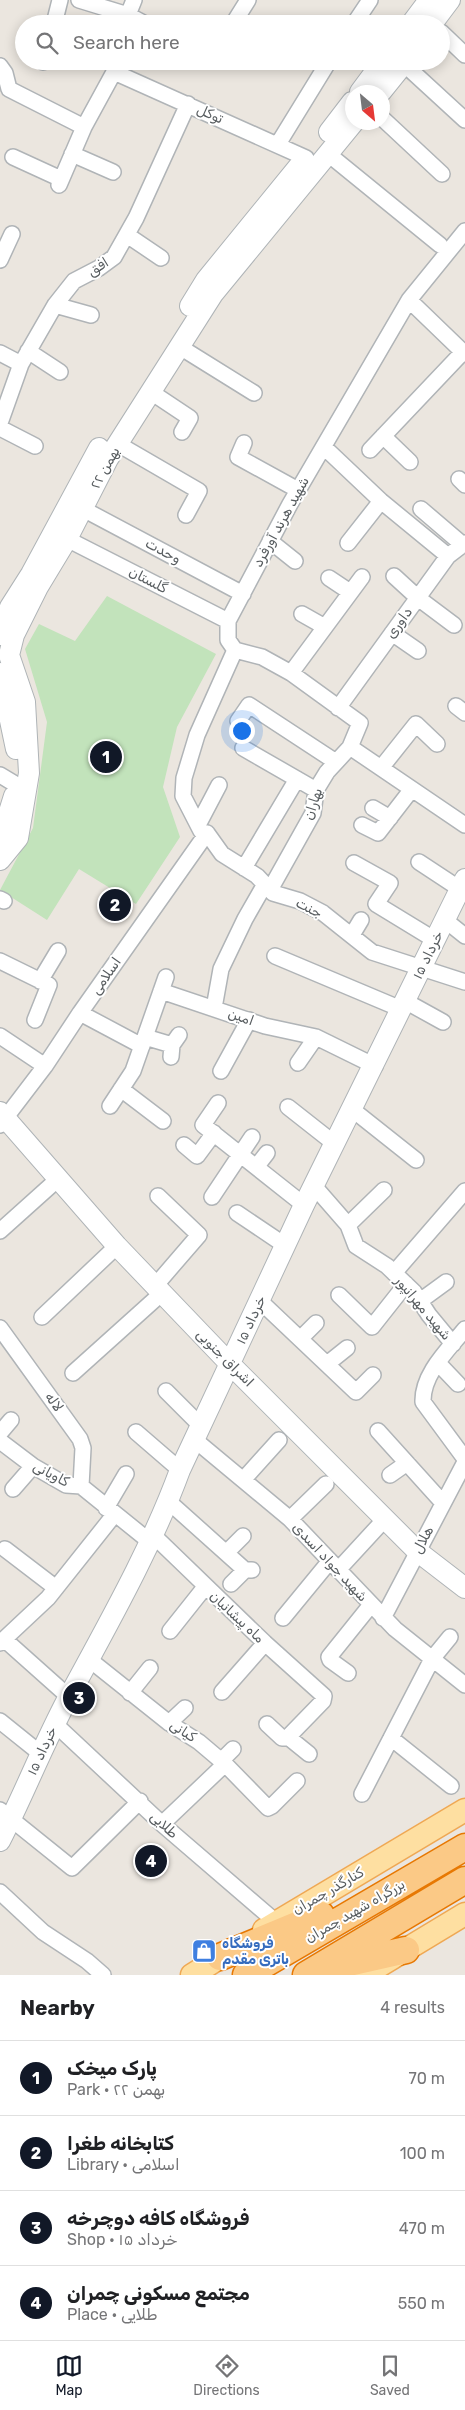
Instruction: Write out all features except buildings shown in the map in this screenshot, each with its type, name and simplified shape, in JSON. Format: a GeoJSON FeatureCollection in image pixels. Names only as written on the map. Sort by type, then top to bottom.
{"type":"FeatureCollection","features":[{"type":"Feature","properties":{"kind":"highway","name":"بزرگراه شهید چمران"},"geometry":{"type":"LineString","coordinates":[[246,1975],[465,1846]]}},
{"type":"Feature","properties":{"kind":"highway"},"geometry":{"type":"LineString","coordinates":[[220,1957],[416,1875]]}},
{"type":"Feature","properties":{"kind":"highway","name":"بزرگراه شهید چمران"},"geometry":{"type":"LineString","coordinates":[[307,1974],[465,1880]]}},
{"type":"Feature","properties":{"kind":"highway"},"geometry":{"type":"LineString","coordinates":[[307,1974],[376,1955],[406,1950]]}},
{"type":"Feature","properties":{"kind":"main road","name":"کنارگذر چمران"},"geometry":{"type":"LineString","coordinates":[[192,1975],[276,1922],[465,1810]]}},
{"type":"Feature","properties":{"kind":"main road"},"geometry":{"type":"LineString","coordinates":[[364,1975],[465,1914]]}},
{"type":"Feature","properties":{"kind":"street"},"geometry":{"type":"LineString","coordinates":[[56,15],[60,0]]}},
{"type":"Feature","properties":{"kind":"street"},"geometry":{"type":"LineString","coordinates":[[79,0],[121,15]]}},
{"type":"Feature","properties":{"kind":"street"},"geometry":{"type":"LineString","coordinates":[[134,0],[137,15]]}},
{"type":"Feature","properties":{"kind":"street"},"geometry":{"type":"LineString","coordinates":[[239,15],[248,0]]}},
{"type":"Feature","properties":{"kind":"street"},"geometry":{"type":"LineString","coordinates":[[360,15],[370,0]]}},
{"type":"Feature","properties":{"kind":"street"},"geometry":{"type":"LineString","coordinates":[[418,15],[429,0]]}},
{"type":"Feature","properties":{"kind":"street"},"geometry":{"type":"LineString","coordinates":[[441,15],[450,0]]}},
{"type":"Feature","properties":{"kind":"street"},"geometry":{"type":"LineString","coordinates":[[450,41],[465,55]]}},
{"type":"Feature","properties":{"kind":"street"},"geometry":{"type":"LineString","coordinates":[[0,66],[5,73],[4,92],[84,127]]}},
{"type":"Feature","properties":{"kind":"street"},"geometry":{"type":"LineString","coordinates":[[13,157],[60,182],[84,127],[115,70]]}},
{"type":"Feature","properties":{"kind":"street","name":"توکل"},"geometry":{"type":"LineString","coordinates":[[124,70],[188,104],[306,158]]}},
{"type":"Feature","properties":{"kind":"street"},"geometry":{"type":"LineString","coordinates":[[278,144],[323,70]]}},
{"type":"Feature","properties":{"kind":"street"},"geometry":{"type":"LineString","coordinates":[[365,85],[376,70]]}},
{"type":"Feature","properties":{"kind":"street"},"geometry":{"type":"LineString","coordinates":[[387,85],[399,70]]}},
{"type":"Feature","properties":{"kind":"street"},"geometry":{"type":"LineString","coordinates":[[412,70],[465,120]]}},
{"type":"Feature","properties":{"kind":"street","name":"افق"},"geometry":{"type":"LineString","coordinates":[[0,423],[24,357],[54,306],[74,281],[99,268],[114,257],[127,235],[188,104]]}},
{"type":"Feature","properties":{"kind":"street","name":"۲۲ بهمن"},"geometry":{"type":"LineString","coordinates":[[0,635],[10,607],[27,580],[98,450],[206,280],[345,111]]}},
{"type":"Feature","properties":{"kind":"street"},"geometry":{"type":"LineString","coordinates":[[390,125],[442,174]]}},
{"type":"Feature","properties":{"kind":"street","name":"۲۲ بهمن"},"geometry":{"type":"LineString","coordinates":[[2,845],[18,838],[29,773],[25,702],[9,655],[14,635],[34,595],[68,539],[118,444],[213,294],[347,130]]}},
{"type":"Feature","properties":{"kind":"street"},"geometry":{"type":"LineString","coordinates":[[327,153],[440,245]]}},
{"type":"Feature","properties":{"kind":"street"},"geometry":{"type":"LineString","coordinates":[[72,154],[113,172]]}},
{"type":"Feature","properties":{"kind":"street","name":"شهید هرند آورفرد"},"geometry":{"type":"LineString","coordinates":[[228,621],[298,490],[409,300],[465,231]]}},
{"type":"Feature","properties":{"kind":"street"},"geometry":{"type":"LineString","coordinates":[[0,260],[12,234]]}},
{"type":"Feature","properties":{"kind":"street"},"geometry":{"type":"LineString","coordinates":[[127,235],[161,258]]}},
{"type":"Feature","properties":{"kind":"street"},"geometry":{"type":"LineString","coordinates":[[370,450],[464,353],[409,300]]}},
{"type":"Feature","properties":{"kind":"street"},"geometry":{"type":"LineString","coordinates":[[54,306],[91,315]]}},
{"type":"Feature","properties":{"kind":"street"},"geometry":{"type":"LineString","coordinates":[[180,347],[254,393]]}},
{"type":"Feature","properties":{"kind":"street"},"geometry":{"type":"LineString","coordinates":[[0,353],[24,357],[60,372]]}},
{"type":"Feature","properties":{"kind":"street"},"geometry":{"type":"LineString","coordinates":[[151,392],[190,418],[182,432]]}},
{"type":"Feature","properties":{"kind":"street"},"geometry":{"type":"LineString","coordinates":[[0,428],[35,446]]}},
{"type":"Feature","properties":{"kind":"street"},"geometry":{"type":"LineString","coordinates":[[383,436],[410,462]]}},
{"type":"Feature","properties":{"kind":"street"},"geometry":{"type":"LineString","coordinates":[[244,443],[238,456],[298,490]]}},
{"type":"Feature","properties":{"kind":"street"},"geometry":{"type":"LineString","coordinates":[[118,444],[199,491],[186,515]]}},
{"type":"Feature","properties":{"kind":"street"},"geometry":{"type":"LineString","coordinates":[[324,447],[381,500],[448,556]]}},
{"type":"Feature","properties":{"kind":"street"},"geometry":{"type":"LineString","coordinates":[[348,542],[381,500]]}},
{"type":"Feature","properties":{"kind":"street","name":"وحدت"},"geometry":{"type":"LineString","coordinates":[[83,509],[243,594]]}},
{"type":"Feature","properties":{"kind":"street"},"geometry":{"type":"LineString","coordinates":[[421,509],[464,544]]}},
{"type":"Feature","properties":{"kind":"street","name":"گلستان"},"geometry":{"type":"LineString","coordinates":[[68,539],[228,621]]}},
{"type":"Feature","properties":{"kind":"street"},"geometry":{"type":"LineString","coordinates":[[270,541],[295,561]]}},
{"type":"Feature","properties":{"kind":"street","name":"داوری"},"geometry":{"type":"LineString","coordinates":[[338,708],[448,556],[464,544]]}},
{"type":"Feature","properties":{"kind":"street"},"geometry":{"type":"LineString","coordinates":[[394,576],[418,598],[454,625]]}},
{"type":"Feature","properties":{"kind":"street"},"geometry":{"type":"LineString","coordinates":[[291,673],[362,577]]}},
{"type":"Feature","properties":{"kind":"street"},"geometry":{"type":"LineString","coordinates":[[329,578],[350,592]]}},
{"type":"Feature","properties":{"kind":"street"},"geometry":{"type":"LineString","coordinates":[[302,614],[325,626]]}},
{"type":"Feature","properties":{"kind":"street"},"geometry":{"type":"LineString","coordinates":[[228,621],[228,640],[235,650],[262,657],[291,673],[338,708]]}},
{"type":"Feature","properties":{"kind":"street"},"geometry":{"type":"LineString","coordinates":[[392,633],[418,651]]}},
{"type":"Feature","properties":{"kind":"street"},"geometry":{"type":"LineString","coordinates":[[203,829],[184,796],[184,778],[197,735],[235,650]]}},
{"type":"Feature","properties":{"kind":"street","name":"۲۲ بهمن"},"geometry":{"type":"LineString","coordinates":[[0,673],[17,743],[8,780],[14,799],[2,845]]}},
{"type":"Feature","properties":{"kind":"street"},"geometry":{"type":"LineString","coordinates":[[238,721],[249,705],[336,762]]}},
{"type":"Feature","properties":{"kind":"street","name":"بهاران"},"geometry":{"type":"LineString","coordinates":[[214,1008],[221,969],[245,919],[268,886],[313,813],[316,790],[336,762],[350,747],[360,723],[338,708]]}},
{"type":"Feature","properties":{"kind":"street"},"geometry":{"type":"LineString","coordinates":[[381,768],[416,724],[437,744]]}},
{"type":"Feature","properties":{"kind":"street"},"geometry":{"type":"LineString","coordinates":[[350,747],[465,825]]}},
{"type":"Feature","properties":{"kind":"street"},"geometry":{"type":"LineString","coordinates":[[244,748],[316,790]]}},
{"type":"Feature","properties":{"kind":"street"},"geometry":{"type":"LineString","coordinates":[[244,868],[297,779]]}},
{"type":"Feature","properties":{"kind":"street","name":"اسلامی"},"geometry":{"type":"LineString","coordinates":[[2,1119],[45,1066],[203,829],[219,785]]}},
{"type":"Feature","properties":{"kind":"street"},"geometry":{"type":"LineString","coordinates":[[362,825],[378,833],[412,789]]}},
{"type":"Feature","properties":{"kind":"street"},"geometry":{"type":"LineString","coordinates":[[373,808],[390,818]]}},
{"type":"Feature","properties":{"kind":"street","name":"جنت"},"geometry":{"type":"LineString","coordinates":[[203,829],[222,854],[258,876],[273,892],[300,901],[323,913],[372,952],[465,982]]}},
{"type":"Feature","properties":{"kind":"street"},"geometry":{"type":"LineString","coordinates":[[419,862],[463,884]]}},
{"type":"Feature","properties":{"kind":"street"},"geometry":{"type":"LineString","coordinates":[[354,864],[390,883],[376,904],[435,940]]}},
{"type":"Feature","properties":{"kind":"street","name":"۱۵ خرداد"},"geometry":{"type":"LineString","coordinates":[[0,1841],[6,1815],[41,1754],[151,1538],[180,1470],[304,1205],[353,1110],[463,884]]}},
{"type":"Feature","properties":{"kind":"street"},"geometry":{"type":"LineString","coordinates":[[352,935],[361,920]]}},
{"type":"Feature","properties":{"kind":"street"},"geometry":{"type":"LineString","coordinates":[[445,920],[465,936]]}},
{"type":"Feature","properties":{"kind":"street"},"geometry":{"type":"LineString","coordinates":[[40,981],[58,951]]}},
{"type":"Feature","properties":{"kind":"street"},"geometry":{"type":"LineString","coordinates":[[275,956],[443,1022]]}},
{"type":"Feature","properties":{"kind":"street"},"geometry":{"type":"LineString","coordinates":[[0,961],[49,985],[35,1020]]}},
{"type":"Feature","properties":{"kind":"street","name":"امین"},"geometry":{"type":"LineString","coordinates":[[110,1106],[133,1071],[163,984],[214,1008],[265,1026],[316,1037],[374,1066]]}},
{"type":"Feature","properties":{"kind":"street"},"geometry":{"type":"LineString","coordinates":[[80,1013],[143,1042],[174,1046]]}},
{"type":"Feature","properties":{"kind":"street"},"geometry":{"type":"LineString","coordinates":[[221,1071],[249,1020]]}},
{"type":"Feature","properties":{"kind":"street"},"geometry":{"type":"LineString","coordinates":[[0,1036],[45,1066]]}},
{"type":"Feature","properties":{"kind":"street"},"geometry":{"type":"LineString","coordinates":[[298,1063],[316,1037]]}},
{"type":"Feature","properties":{"kind":"street"},"geometry":{"type":"LineString","coordinates":[[121,1090],[163,1121]]}},
{"type":"Feature","properties":{"kind":"street"},"geometry":{"type":"LineString","coordinates":[[184,1146],[197,1156],[218,1103]]}},
{"type":"Feature","properties":{"kind":"street"},"geometry":{"type":"LineString","coordinates":[[288,1108],[335,1144]]}},
{"type":"Feature","properties":{"kind":"street"},"geometry":{"type":"LineString","coordinates":[[353,1110],[416,1160]]}},
{"type":"Feature","properties":{"kind":"street","name":"اشراق جنوبی"},"geometry":{"type":"LineString","coordinates":[[2,1119],[117,1246],[230,1364],[417,1551],[465,1588]]}},
{"type":"Feature","properties":{"kind":"street"},"geometry":{"type":"LineString","coordinates":[[209,1129],[304,1205]]}},
{"type":"Feature","properties":{"kind":"street"},"geometry":{"type":"LineString","coordinates":[[212,1197],[242,1155],[252,1137]]}},
{"type":"Feature","properties":{"kind":"street"},"geometry":{"type":"LineString","coordinates":[[257,1166],[267,1153]]}},
{"type":"Feature","properties":{"kind":"street"},"geometry":{"type":"LineString","coordinates":[[0,1231],[58,1179]]}},
{"type":"Feature","properties":{"kind":"street","name":"شهید مهرانپور"},"geometry":{"type":"LineString","coordinates":[[314,1186],[348,1225],[356,1246],[406,1284],[428,1315],[461,1335],[438,1364],[422,1391],[423,1402],[463,1453]]}},
{"type":"Feature","properties":{"kind":"street"},"geometry":{"type":"LineString","coordinates":[[348,1225],[384,1190]]}},
{"type":"Feature","properties":{"kind":"street"},"geometry":{"type":"LineString","coordinates":[[394,1273],[465,1191]]}},
{"type":"Feature","properties":{"kind":"street"},"geometry":{"type":"LineString","coordinates":[[73,1373],[158,1290],[199,1235],[158,1196]]}},
{"type":"Feature","properties":{"kind":"street"},"geometry":{"type":"LineString","coordinates":[[237,1212],[286,1246]]}},
{"type":"Feature","properties":{"kind":"street"},"geometry":{"type":"LineString","coordinates":[[42,1317],[117,1246]]}},
{"type":"Feature","properties":{"kind":"street"},"geometry":{"type":"LineString","coordinates":[[420,1302],[446,1282]]}},
{"type":"Feature","properties":{"kind":"street"},"geometry":{"type":"LineString","coordinates":[[339,1295],[372,1327],[406,1284]]}},
{"type":"Feature","properties":{"kind":"street"},"geometry":{"type":"LineString","coordinates":[[260,1301],[356,1392],[374,1375]]}},
{"type":"Feature","properties":{"kind":"street"},"geometry":{"type":"LineString","coordinates":[[300,1339],[316,1324]]}},
{"type":"Feature","properties":{"kind":"street","name":"لاله"},"geometry":{"type":"LineString","coordinates":[[0,1330],[80,1439],[83,1448],[81,1486]]}},
{"type":"Feature","properties":{"kind":"street"},"geometry":{"type":"LineString","coordinates":[[327,1364],[347,1348]]}},
{"type":"Feature","properties":{"kind":"street"},"geometry":{"type":"LineString","coordinates":[[438,1364],[458,1384]]}},
{"type":"Feature","properties":{"kind":"street","name":"شهید جواد اسدی"},"geometry":{"type":"LineString","coordinates":[[166,1391],[198,1433],[243,1480],[290,1520],[370,1606],[465,1685]]}},
{"type":"Feature","properties":{"kind":"street"},"geometry":{"type":"LineString","coordinates":[[0,1433],[11,1420]]}},
{"type":"Feature","properties":{"kind":"street"},"geometry":{"type":"LineString","coordinates":[[378,1431],[443,1502]]}},
{"type":"Feature","properties":{"kind":"street"},"geometry":{"type":"LineString","coordinates":[[136,1432],[180,1470]]}},
{"type":"Feature","properties":{"kind":"street"},"geometry":{"type":"LineString","coordinates":[[243,1480],[279,1440]]}},
{"type":"Feature","properties":{"kind":"street","name":"کاویانی"},"geometry":{"type":"LineString","coordinates":[[0,1441],[33,1466],[66,1485],[81,1486],[110,1511],[151,1538]]}},
{"type":"Feature","properties":{"kind":"street","name":"هلال"},"geometry":{"type":"LineString","coordinates":[[383,1618],[443,1502],[463,1453]]}},
{"type":"Feature","properties":{"kind":"street"},"geometry":{"type":"LineString","coordinates":[[390,1475],[407,1463]]}},
{"type":"Feature","properties":{"kind":"street"},"geometry":{"type":"LineString","coordinates":[[13,1489],[33,1466]]}},
{"type":"Feature","properties":{"kind":"street"},"geometry":{"type":"LineString","coordinates":[[69,1697],[2,1641],[56,1588],[110,1511],[126,1474]]}},
{"type":"Feature","properties":{"kind":"street"},"geometry":{"type":"LineString","coordinates":[[290,1520],[326,1484]]}},
{"type":"Feature","properties":{"kind":"street"},"geometry":{"type":"LineString","coordinates":[[168,1501],[248,1570],[231,1584]]}},
{"type":"Feature","properties":{"kind":"street"},"geometry":{"type":"LineString","coordinates":[[282,1618],[333,1566],[385,1519]]}},
{"type":"Feature","properties":{"kind":"street"},"geometry":{"type":"LineString","coordinates":[[227,1552],[243,1536]]}},
{"type":"Feature","properties":{"kind":"street","name":"ماه پیشانیان"},"geometry":{"type":"LineString","coordinates":[[151,1538],[324,1698],[288,1738]]}},
{"type":"Feature","properties":{"kind":"street"},"geometry":{"type":"LineString","coordinates":[[5,1549],[56,1588]]}},
{"type":"Feature","properties":{"kind":"street"},"geometry":{"type":"LineString","coordinates":[[170,1631],[205,1587]]}},
{"type":"Feature","properties":{"kind":"street"},"geometry":{"type":"LineString","coordinates":[[348,1674],[330,1660],[329,1657],[370,1606]]}},
{"type":"Feature","properties":{"kind":"street"},"geometry":{"type":"LineString","coordinates":[[362,1794],[432,1659],[450,1637]]}},
{"type":"Feature","properties":{"kind":"street"},"geometry":{"type":"LineString","coordinates":[[222,1692],[265,1643]]}},
{"type":"Feature","properties":{"kind":"street","name":"کیانی"},"geometry":{"type":"LineString","coordinates":[[90,1660],[169,1723],[199,1742],[223,1762],[268,1808],[297,1781]]}},
{"type":"Feature","properties":{"kind":"street"},"geometry":{"type":"LineString","coordinates":[[130,1693],[150,1668]]}},
{"type":"Feature","properties":{"kind":"street"},"geometry":{"type":"LineString","coordinates":[[169,1723],[185,1708]]}},
{"type":"Feature","properties":{"kind":"street"},"geometry":{"type":"LineString","coordinates":[[0,1721],[41,1754]]}},
{"type":"Feature","properties":{"kind":"street","name":"طلایی"},"geometry":{"type":"LineString","coordinates":[[55,1724],[140,1801],[162,1824],[276,1922]]}},
{"type":"Feature","properties":{"kind":"street"},"geometry":{"type":"LineString","coordinates":[[267,1724],[282,1738],[288,1738],[309,1754]]}},
{"type":"Feature","properties":{"kind":"street"},"geometry":{"type":"LineString","coordinates":[[391,1738],[451,1786]]}},
{"type":"Feature","properties":{"kind":"street"},"geometry":{"type":"LineString","coordinates":[[162,1824],[223,1762],[233,1749]]}},
{"type":"Feature","properties":{"kind":"street"},"geometry":{"type":"LineString","coordinates":[[6,1815],[72,1868],[140,1801]]}},
{"type":"Feature","properties":{"kind":"street"},"geometry":{"type":"LineString","coordinates":[[0,1892],[43,1932],[87,1961],[104,1975]]}},
{"type":"Feature","properties":{"kind":"green space"},"geometry":{"type":"Polygon","coordinates":[[[107,596],[216,654],[177,727],[163,787],[180,837],[136,904],[79,869],[47,920],[0,890],[33,828],[47,722],[25,649],[39,624],[75,641],[107,596]]]}},
{"type":"Feature","properties":{"kind":"place","name":"پارک میخک"},"geometry":{"type":"Point","coordinates":[106,757]}},
{"type":"Feature","properties":{"kind":"place","name":"کتابخانه طغرا"},"geometry":{"type":"Point","coordinates":[115,905]}},
{"type":"Feature","properties":{"kind":"place","name":"فروشگاه کافه دوچرخه"},"geometry":{"type":"Point","coordinates":[79,1698]}},
{"type":"Feature","properties":{"kind":"place","name":"مجتمع مسکونی چمران"},"geometry":{"type":"Point","coordinates":[151,1861]}},
{"type":"Feature","properties":{"kind":"place","name":"فروشگاه باتری مقدم"},"geometry":{"type":"Point","coordinates":[204,1951]}}]}
